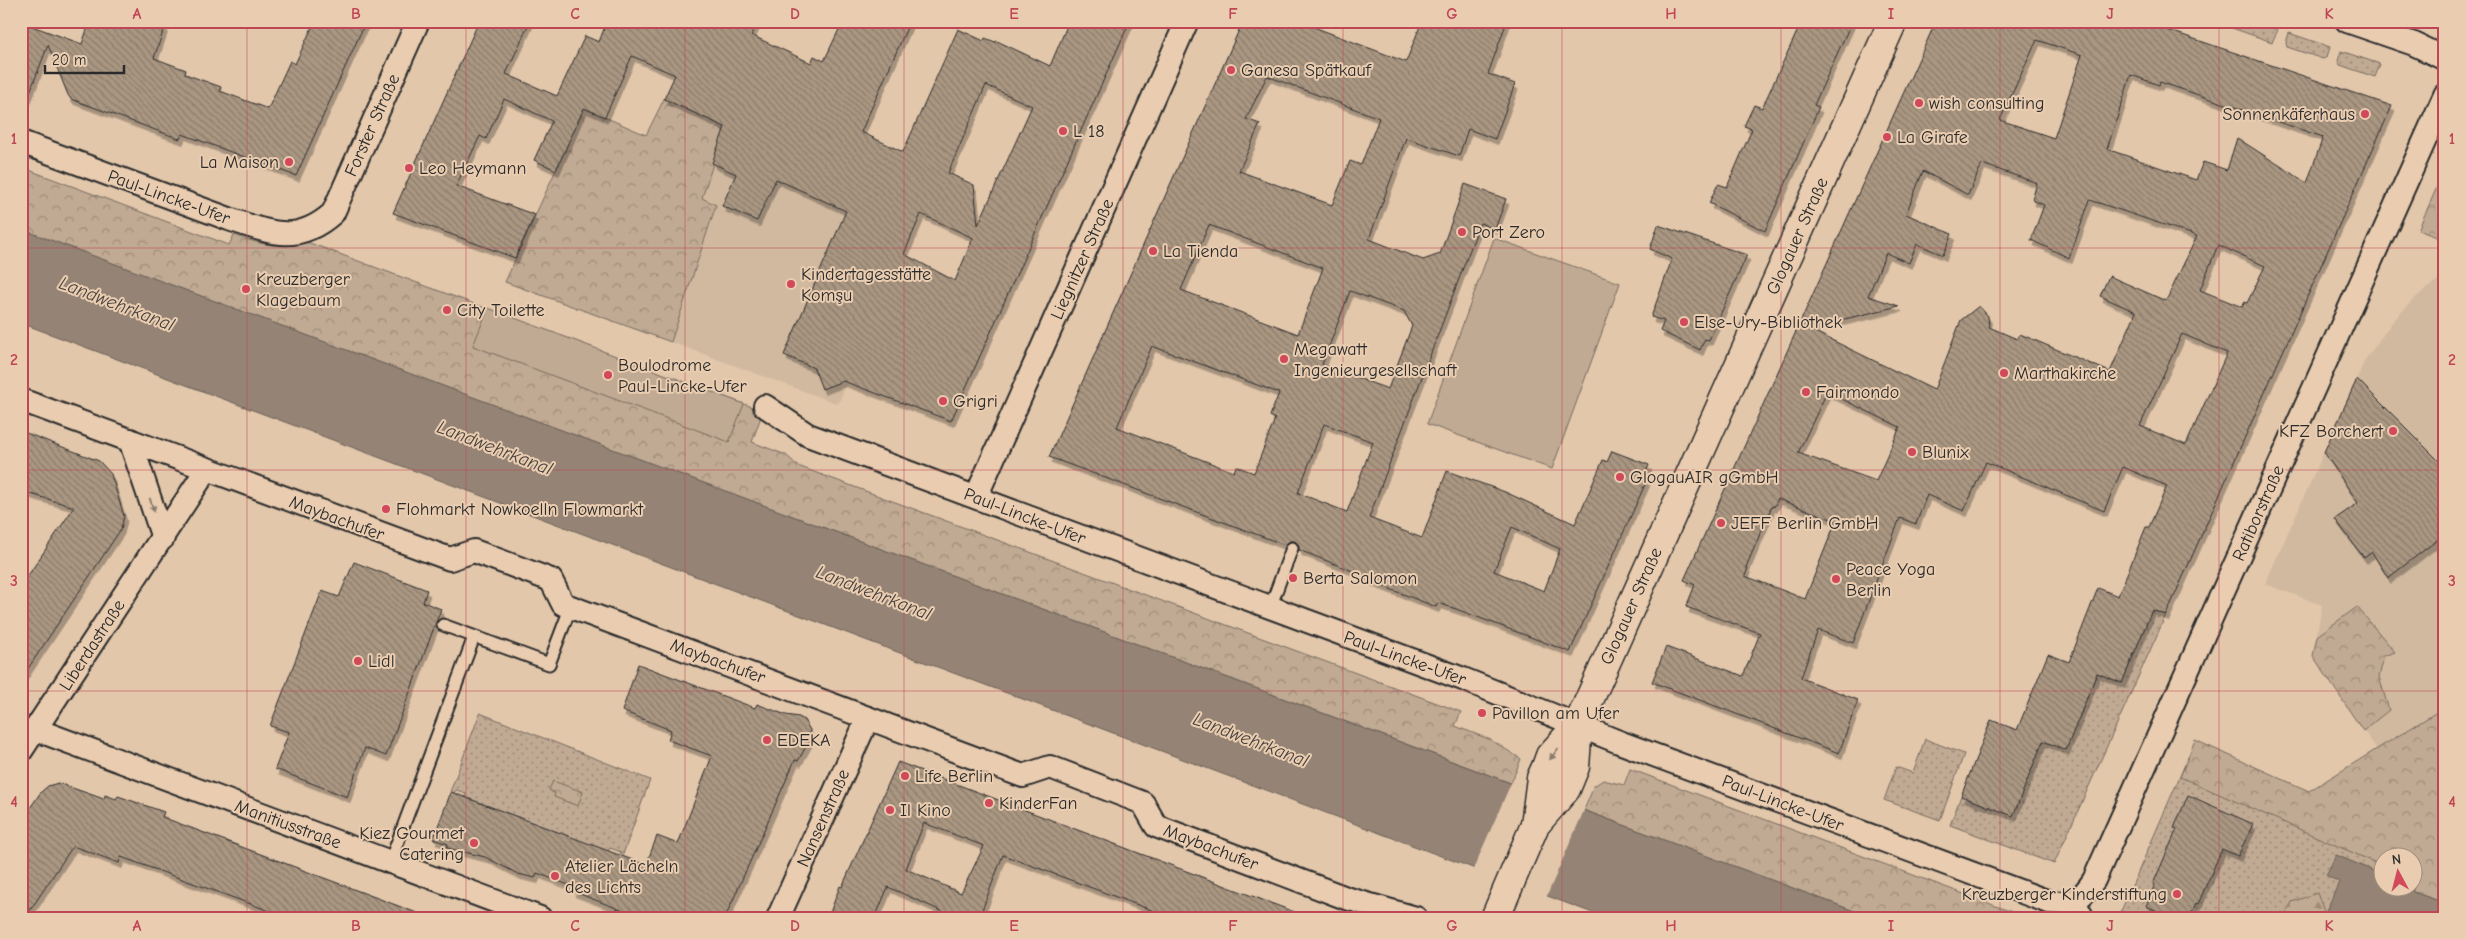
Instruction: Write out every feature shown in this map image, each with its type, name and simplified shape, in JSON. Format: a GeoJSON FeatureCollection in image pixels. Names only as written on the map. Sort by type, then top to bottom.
{"type":"FeatureCollection","features":[{"type":"Feature","properties":{"kind":"street","name":"Forster Straße"},"geometry":{"type":"LineString","coordinates":[[320,225],[333,213],[418,21]]}},
{"type":"Feature","properties":{"kind":"street","name":"Liegnitzer Straße"},"geometry":{"type":"LineString","coordinates":[[976,497],[1187,21]]}},
{"type":"Feature","properties":{"kind":"street","name":"Glogauer Straße"},"geometry":{"type":"LineString","coordinates":[[1495,918],[1550,792],[1541,778],[1550,756],[1578,725],[1893,21]]}},
{"type":"Feature","properties":{"kind":"street"},"geometry":{"type":"LineString","coordinates":[[2347,21],[2414,44],[2445,59]]}},
{"type":"Feature","properties":{"kind":"street","name":"Ratiborstraße"},"geometry":{"type":"LineString","coordinates":[[2048,902],[2084,909],[2098,871],[2445,95]]}},
{"type":"Feature","properties":{"kind":"street","name":"Paul-Lincke-Ufer"},"geometry":{"type":"LineString","coordinates":[[21,142],[263,230],[292,235],[320,225]]}},
{"type":"Feature","properties":{"kind":"street","name":"Maybachufer"},"geometry":{"type":"LineString","coordinates":[[21,400],[450,559],[474,551],[551,580],[563,604],[1023,776],[1050,767],[1143,802],[1156,826],[1346,898],[1416,918]]}},
{"type":"Feature","properties":{"kind":"street","name":"Paul-Lincke-Ufer"},"geometry":{"type":"LineString","coordinates":[[765,406],[808,435],[1463,679],[1578,725],[2048,902]]}},
{"type":"Feature","properties":{"kind":"street"},"geometry":{"type":"LineString","coordinates":[[130,440],[163,538]]}},
{"type":"Feature","properties":{"kind":"street","name":"Liberdastraße"},"geometry":{"type":"LineString","coordinates":[[21,752],[207,469]]}},
{"type":"Feature","properties":{"kind":"street","name":"Nansenstraße"},"geometry":{"type":"LineString","coordinates":[[778,918],[868,718]]}},
{"type":"Feature","properties":{"kind":"street","name":"Manitiusstraße"},"geometry":{"type":"LineString","coordinates":[[37,730],[540,918]]}},
{"type":"Feature","properties":{"kind":"lane"},"geometry":{"type":"LineString","coordinates":[[1270,608],[1292,548]]}},
{"type":"Feature","properties":{"kind":"lane"},"geometry":{"type":"LineString","coordinates":[[443,625],[549,664],[571,606]]}},
{"type":"Feature","properties":{"kind":"lane"},"geometry":{"type":"LineString","coordinates":[[390,862],[474,637]]}},
{"type":"Feature","properties":{"kind":"shaded area","name":"Kindertagesstätte Komşu"},"geometry":{"type":"Polygon","coordinates":[[[712,163],[931,190],[838,404],[671,342],[716,205],[702,198],[712,163]]]}},
{"type":"Feature","properties":{"kind":"shaded area"},"geometry":{"type":"Polygon","coordinates":[[[2445,274],[2445,707],[2377,750],[2313,656],[2322,605],[2265,584],[2365,360],[2393,321],[2415,298],[2445,274]]]}},
{"type":"Feature","properties":{"kind":"green space"},"geometry":{"type":"Polygon","coordinates":[[[2232,21],[2253,21],[2278,30],[2272,42],[2232,28],[2232,21]]]}},
{"type":"Feature","properties":{"kind":"green space"},"geometry":{"type":"Polygon","coordinates":[[[2289,33],[2330,47],[2327,57],[2323,59],[2287,47],[2286,43],[2289,33]]]}},
{"type":"Feature","properties":{"kind":"green space"},"geometry":{"type":"Polygon","coordinates":[[[2341,51],[2380,64],[2375,77],[2340,65],[2338,61],[2341,51]]]}},
{"type":"Feature","properties":{"kind":"green space"},"geometry":{"type":"Polygon","coordinates":[[[664,99],[725,127],[702,198],[716,205],[671,342],[505,282],[584,108],[646,135],[664,99]]]}},
{"type":"Feature","properties":{"kind":"green space"},"geometry":{"type":"Polygon","coordinates":[[[21,167],[229,245],[234,235],[252,241],[279,246],[307,242],[763,411],[752,442],[786,455],[798,466],[1461,712],[1455,726],[1491,740],[1521,759],[1511,783],[21,229],[21,167]]]}},
{"type":"Feature","properties":{"kind":"green space"},"geometry":{"type":"Polygon","coordinates":[[[2445,169],[2445,240],[2418,230],[2445,169]]]}},
{"type":"Feature","properties":{"kind":"green space"},"geometry":{"type":"Polygon","coordinates":[[[1494,238],[1620,283],[1552,469],[1427,424],[1494,238]]]}},
{"type":"Feature","properties":{"kind":"green space","name":"Boulodrome Paul-Lincke-Ufer"},"geometry":{"type":"Polygon","coordinates":[[[488,308],[744,404],[729,442],[473,346],[488,308]]]}},
{"type":"Feature","properties":{"kind":"green space"},"geometry":{"type":"Polygon","coordinates":[[[2357,607],[2395,652],[2384,656],[2379,677],[2389,710],[2363,731],[2313,656],[2317,636],[2357,607]]]}},
{"type":"Feature","properties":{"kind":"green space"},"geometry":{"type":"Polygon","coordinates":[[[2152,610],[2166,615],[2054,864],[1950,825],[1961,796],[2043,741],[2066,749],[2097,673],[2122,683],[2152,610]]]}},
{"type":"Feature","properties":{"kind":"green space"},"geometry":{"type":"Polygon","coordinates":[[[2445,707],[2445,903],[2424,896],[2424,846],[2374,846],[2374,862],[2180,777],[2195,740],[2309,791],[2445,707]]]}},
{"type":"Feature","properties":{"kind":"green space"},"geometry":{"type":"Polygon","coordinates":[[[480,713],[650,780],[622,857],[619,856],[621,852],[610,848],[608,852],[465,797],[466,793],[456,790],[454,793],[450,792],[480,713]]]}},
{"type":"Feature","properties":{"kind":"green space"},"geometry":{"type":"Polygon","coordinates":[[[1925,739],[1964,754],[1940,820],[1884,800],[1896,767],[1913,773],[1925,739]]]}},
{"type":"Feature","properties":{"kind":"green space"},"geometry":{"type":"Polygon","coordinates":[[[2187,760],[2375,816],[2405,846],[2374,846],[2374,871],[2336,855],[2340,881],[2325,914],[2334,918],[2118,918],[2187,760]]]}},
{"type":"Feature","properties":{"kind":"green space"},"geometry":{"type":"Polygon","coordinates":[[[1630,769],[2028,918],[1873,918],[1584,810],[1594,786],[1603,780],[1624,785],[1630,769]]]}},
{"type":"Feature","properties":{"kind":"green space"},"geometry":{"type":"Polygon","coordinates":[[[553,781],[583,792],[578,806],[554,797],[555,793],[549,790],[553,781]]]}},
{"type":"Feature","properties":{"kind":"green space"},"geometry":{"type":"Polygon","coordinates":[[[2317,893],[2325,914],[2334,918],[2284,918],[2292,902],[2317,893]]]}},
{"type":"Feature","properties":{"kind":"water","name":"Landwehrkanal"},"geometry":{"type":"Polygon","coordinates":[[[21,229],[1873,918],[1606,918],[21,323],[21,229]]]}},
{"type":"Feature","properties":{"kind":"water"},"geometry":{"type":"Polygon","coordinates":[[[2336,855],[2374,871],[2374,896],[2424,896],[2445,903],[2445,918],[2334,918],[2325,914],[2339,882],[2326,875],[2336,855]]]}},
{"type":"Feature","properties":{"kind":"pier"},"geometry":{"type":"Polygon","coordinates":[[[1512,781],[1585,808],[1546,898],[1473,870],[1512,781]]]}},
{"type":"Feature","properties":{"kind":"building"},"geometry":{"type":"Polygon","coordinates":[[[90,21],[152,21],[165,26],[154,58],[186,70],[185,74],[221,87],[220,91],[268,109],[290,61],[295,64],[315,21],[366,21],[296,176],[182,134],[180,139],[71,99],[48,45],[23,110],[21,110],[21,22],[82,44],[90,21]]]}},
{"type":"Feature","properties":{"kind":"building"},"geometry":{"type":"Polygon","coordinates":[[[479,21],[530,21],[506,74],[557,96],[585,36],[599,42],[607,21],[758,21],[751,35],[811,63],[814,56],[824,61],[843,21],[910,21],[861,132],[903,152],[958,29],[984,41],[985,38],[997,41],[1050,66],[1069,21],[1130,21],[951,421],[843,381],[822,389],[814,368],[784,355],[846,211],[776,179],[757,221],[722,206],[736,174],[712,163],[725,127],[664,99],[675,75],[632,56],[605,117],[584,108],[556,170],[534,160],[552,121],[504,99],[486,139],[480,136],[456,186],[535,215],[515,258],[393,213],[479,21]],[[986,85],[948,173],[974,185],[978,225],[1032,106],[986,85]],[[921,214],[904,254],[955,281],[973,238],[921,214]]]}},
{"type":"Feature","properties":{"kind":"building"},"geometry":{"type":"Polygon","coordinates":[[[1243,21],[1298,21],[1406,62],[1422,21],[1507,21],[1488,74],[1515,84],[1495,139],[1468,129],[1459,156],[1406,138],[1369,239],[1423,260],[1440,254],[1465,184],[1506,199],[1495,229],[1480,223],[1369,518],[1422,538],[1447,471],[1505,492],[1575,524],[1603,460],[1607,462],[1612,451],[1649,465],[1643,479],[1647,480],[1570,652],[1456,609],[1438,603],[1436,607],[1367,580],[1368,577],[1299,550],[1298,544],[1295,541],[1290,541],[1285,545],[1049,457],[1243,21]],[[1267,76],[1246,119],[1260,124],[1239,171],[1332,205],[1350,161],[1361,165],[1379,118],[1267,76]],[[1209,225],[1181,290],[1298,334],[1323,268],[1209,225]],[[1350,291],[1322,365],[1388,389],[1412,326],[1404,311],[1350,291]],[[1152,346],[1117,427],[1234,472],[1236,466],[1254,473],[1275,419],[1270,416],[1279,393],[1152,346]],[[1324,424],[1298,493],[1347,512],[1373,442],[1324,424]],[[1512,527],[1494,571],[1544,591],[1560,549],[1512,527]]]}},
{"type":"Feature","properties":{"kind":"building"},"geometry":{"type":"Polygon","coordinates":[[[1802,21],[1852,21],[1814,105],[1819,107],[1765,231],[1709,203],[1718,184],[1727,187],[1752,129],[1744,126],[1754,105],[1762,108],[1802,21]]]}},
{"type":"Feature","properties":{"kind":"building"},"geometry":{"type":"Polygon","coordinates":[[[1936,21],[2141,21],[2392,106],[2166,615],[2152,610],[2122,683],[2097,673],[2066,750],[2043,741],[2013,816],[1961,796],[1991,720],[2017,730],[2048,654],[2069,662],[2098,588],[2118,596],[2146,527],[2149,527],[2167,486],[2123,467],[2104,511],[1986,462],[1964,511],[1927,495],[1916,524],[1900,518],[1853,643],[1818,630],[1801,678],[1858,700],[1839,753],[1652,682],[1666,647],[1743,676],[1760,633],[1686,607],[1695,585],[1684,580],[1936,21]],[[2037,40],[2000,120],[2054,138],[2082,55],[2037,40]],[[2131,75],[2107,149],[2196,180],[2203,162],[2227,170],[2237,138],[2307,183],[2323,137],[2160,82],[2159,85],[2131,75]],[[1982,164],[1968,195],[1923,171],[1906,214],[1952,234],[1943,255],[1917,244],[1909,263],[1886,253],[1868,296],[1899,306],[1807,328],[1934,390],[1961,320],[1979,306],[1988,316],[1989,327],[2017,339],[2020,334],[2110,372],[2136,312],[2100,296],[2109,276],[2166,301],[2197,236],[2090,200],[2069,258],[2031,240],[2044,205],[2032,200],[2037,183],[1982,164]],[[2218,245],[2200,290],[2242,307],[2245,302],[2247,303],[2265,266],[2218,245]],[[2182,334],[2140,426],[2186,445],[2227,353],[2182,334]],[[1827,392],[1798,453],[1876,481],[1900,427],[1827,392]],[[1778,499],[1774,507],[1772,506],[1746,567],[1748,568],[1745,576],[1805,599],[1836,521],[1778,499]]]}},
{"type":"Feature","properties":{"kind":"building"},"geometry":{"type":"Polygon","coordinates":[[[1658,225],[1747,255],[1709,340],[1705,339],[1700,350],[1660,331],[1664,321],[1651,317],[1672,259],[1650,249],[1658,225]]]}},
{"type":"Feature","properties":{"kind":"building"},"geometry":{"type":"Polygon","coordinates":[[[2357,379],[2445,467],[2445,534],[2388,578],[2372,552],[2364,558],[2335,519],[2358,503],[2324,452],[2357,379]]]}},
{"type":"Feature","properties":{"kind":"building"},"geometry":{"type":"Polygon","coordinates":[[[21,431],[99,461],[111,474],[124,516],[121,529],[21,679],[21,586],[74,507],[21,491],[21,431]]]}},
{"type":"Feature","properties":{"kind":"building","name":"Lidl"},"geometry":{"type":"Polygon","coordinates":[[[354,562],[427,590],[423,602],[441,609],[386,756],[365,748],[347,797],[275,769],[289,732],[270,726],[322,591],[339,597],[354,562]]]}},
{"type":"Feature","properties":{"kind":"building"},"geometry":{"type":"Polygon","coordinates":[[[638,664],[755,708],[757,704],[786,715],[799,717],[804,720],[810,730],[809,741],[798,761],[795,760],[725,918],[642,918],[572,891],[574,887],[537,873],[535,878],[518,874],[485,857],[447,848],[448,844],[433,839],[451,792],[646,865],[657,836],[678,844],[712,756],[668,740],[671,730],[622,711],[638,664]]]}},
{"type":"Feature","properties":{"kind":"building"},"geometry":{"type":"Polygon","coordinates":[[[898,762],[1305,916],[1305,918],[1161,918],[1162,914],[1003,855],[979,918],[957,918],[888,887],[875,918],[828,918],[840,886],[842,887],[898,762]],[[924,823],[906,869],[961,893],[984,846],[924,823]]]}},
{"type":"Feature","properties":{"kind":"building"},"geometry":{"type":"Polygon","coordinates":[[[58,783],[104,799],[105,795],[116,799],[118,796],[164,812],[162,817],[425,916],[424,918],[289,918],[121,857],[119,863],[73,846],[25,918],[21,918],[21,821],[41,792],[48,786],[58,783]]]}},
{"type":"Feature","properties":{"kind":"building"},"geometry":{"type":"Polygon","coordinates":[[[2188,795],[2253,824],[2238,856],[2222,849],[2198,904],[2196,903],[2189,918],[2173,918],[2146,906],[2155,884],[2153,884],[2177,829],[2174,828],[2188,795]]]}},
{"type":"Feature","properties":{"kind":"place","name":"Ganesa Spätkauf"},"geometry":{"type":"Point","coordinates":[1231,70]}},
{"type":"Feature","properties":{"kind":"place","name":"wish consulting"},"geometry":{"type":"Point","coordinates":[1919,103]}},
{"type":"Feature","properties":{"kind":"place","name":"Sonnenkäferhaus"},"geometry":{"type":"Point","coordinates":[2365,114]}},
{"type":"Feature","properties":{"kind":"place","name":"L 18"},"geometry":{"type":"Point","coordinates":[1063,131]}},
{"type":"Feature","properties":{"kind":"place","name":"La Girafe"},"geometry":{"type":"Point","coordinates":[1887,137]}},
{"type":"Feature","properties":{"kind":"place","name":"La Maison"},"geometry":{"type":"Point","coordinates":[289,162]}},
{"type":"Feature","properties":{"kind":"place","name":"Leo Heymann"},"geometry":{"type":"Point","coordinates":[409,168]}},
{"type":"Feature","properties":{"kind":"place","name":"Port Zero"},"geometry":{"type":"Point","coordinates":[1462,232]}},
{"type":"Feature","properties":{"kind":"place","name":"La Tienda"},"geometry":{"type":"Point","coordinates":[1153,251]}},
{"type":"Feature","properties":{"kind":"place","name":"Kindertagesstätte Komşu"},"geometry":{"type":"Point","coordinates":[791,284]}},
{"type":"Feature","properties":{"kind":"place","name":"Kreuzberger Klagebaum"},"geometry":{"type":"Point","coordinates":[246,289]}},
{"type":"Feature","properties":{"kind":"place","name":"City Toilette"},"geometry":{"type":"Point","coordinates":[447,310]}},
{"type":"Feature","properties":{"kind":"place","name":"Else-Ury-Bibliothek"},"geometry":{"type":"Point","coordinates":[1684,322]}},
{"type":"Feature","properties":{"kind":"place","name":"Megawatt Ingenieurgesellschaft"},"geometry":{"type":"Point","coordinates":[1284,359]}},
{"type":"Feature","properties":{"kind":"place","name":"Marthakirche"},"geometry":{"type":"Point","coordinates":[2004,373]}},
{"type":"Feature","properties":{"kind":"place","name":"Boulodrome Paul-Lincke-Ufer"},"geometry":{"type":"Point","coordinates":[608,375]}},
{"type":"Feature","properties":{"kind":"place","name":"Fairmondo"},"geometry":{"type":"Point","coordinates":[1806,392]}},
{"type":"Feature","properties":{"kind":"place","name":"Grigri"},"geometry":{"type":"Point","coordinates":[943,401]}},
{"type":"Feature","properties":{"kind":"place","name":"KFZ Borchert"},"geometry":{"type":"Point","coordinates":[2393,431]}},
{"type":"Feature","properties":{"kind":"place","name":"Blunix"},"geometry":{"type":"Point","coordinates":[1912,452]}},
{"type":"Feature","properties":{"kind":"place","name":"GlogauAIR gGmbH"},"geometry":{"type":"Point","coordinates":[1620,477]}},
{"type":"Feature","properties":{"kind":"place","name":"Flohmarkt Nowkoelln Flowmarkt"},"geometry":{"type":"Point","coordinates":[386,509]}},
{"type":"Feature","properties":{"kind":"place","name":"JEFF Berlin GmbH"},"geometry":{"type":"Point","coordinates":[1721,523]}},
{"type":"Feature","properties":{"kind":"place","name":"Berta Salomon"},"geometry":{"type":"Point","coordinates":[1293,578]}},
{"type":"Feature","properties":{"kind":"place","name":"Peace Yoga Berlin"},"geometry":{"type":"Point","coordinates":[1836,579]}},
{"type":"Feature","properties":{"kind":"place","name":"Lidl"},"geometry":{"type":"Point","coordinates":[358,661]}},
{"type":"Feature","properties":{"kind":"place","name":"Pavillon am Ufer"},"geometry":{"type":"Point","coordinates":[1482,713]}},
{"type":"Feature","properties":{"kind":"place","name":"EDEKA"},"geometry":{"type":"Point","coordinates":[767,740]}},
{"type":"Feature","properties":{"kind":"place","name":"Life Berlin"},"geometry":{"type":"Point","coordinates":[905,776]}},
{"type":"Feature","properties":{"kind":"place","name":"KinderFan"},"geometry":{"type":"Point","coordinates":[989,803]}},
{"type":"Feature","properties":{"kind":"place","name":"Il Kino"},"geometry":{"type":"Point","coordinates":[890,810]}},
{"type":"Feature","properties":{"kind":"place","name":"Kiez Gourmet Catering"},"geometry":{"type":"Point","coordinates":[474,843]}},
{"type":"Feature","properties":{"kind":"place","name":"Atelier Lächeln des Lichts"},"geometry":{"type":"Point","coordinates":[555,876]}},
{"type":"Feature","properties":{"kind":"place","name":"Kreuzberger Kinderstiftung"},"geometry":{"type":"Point","coordinates":[2177,894]}}]}
